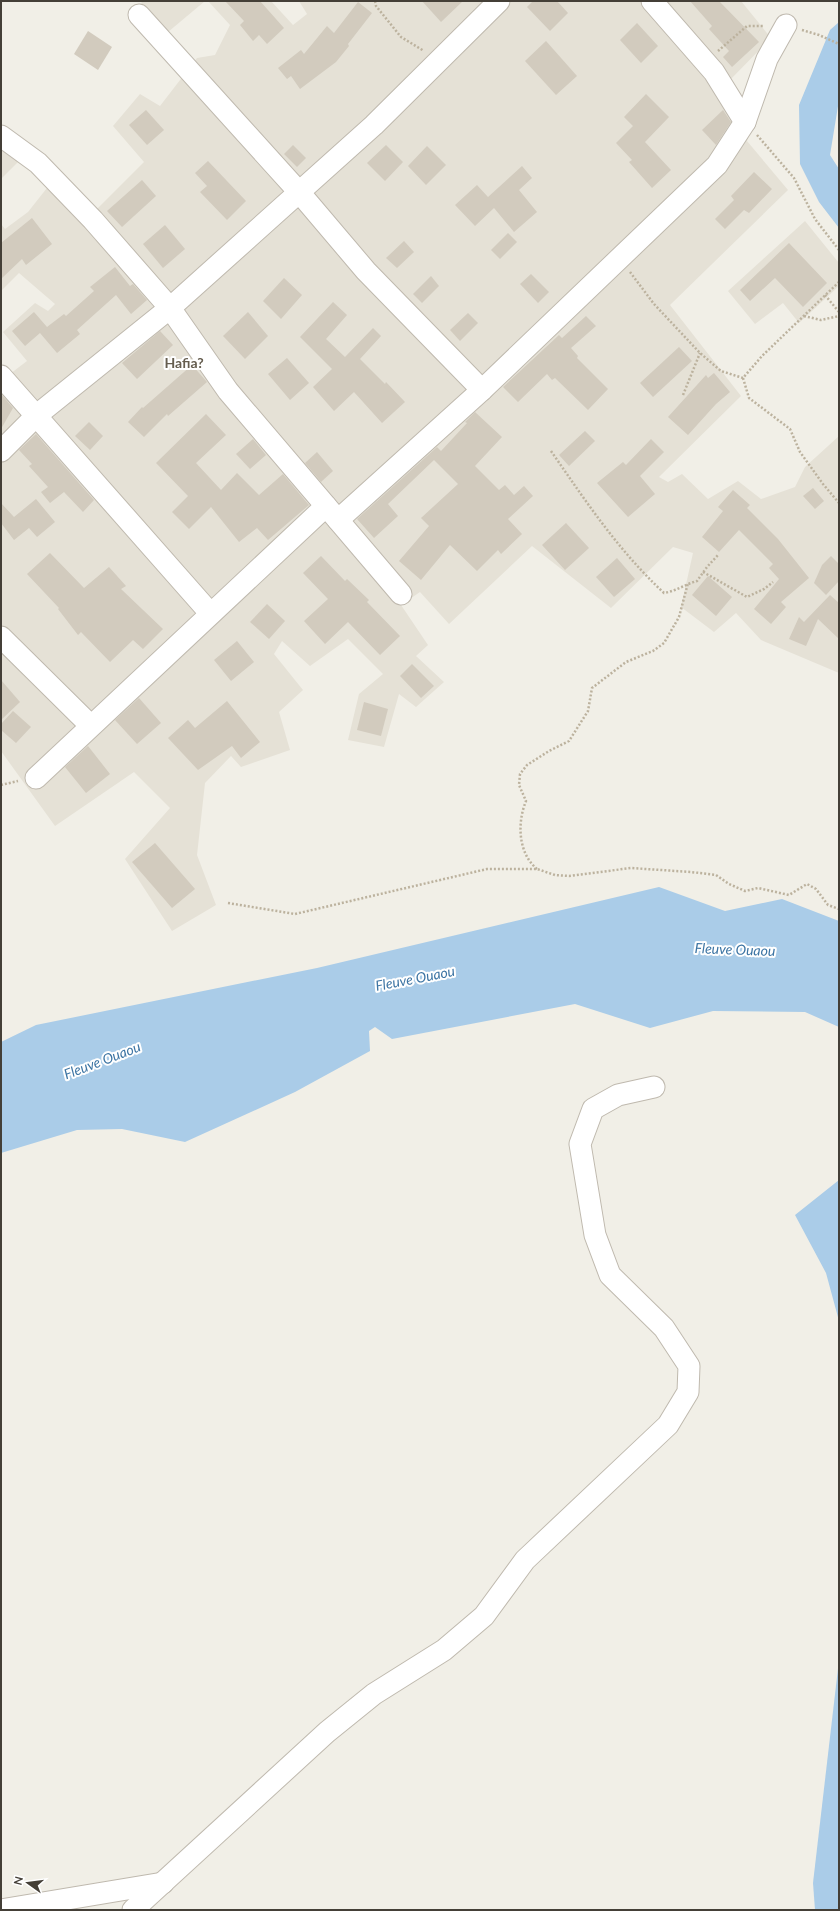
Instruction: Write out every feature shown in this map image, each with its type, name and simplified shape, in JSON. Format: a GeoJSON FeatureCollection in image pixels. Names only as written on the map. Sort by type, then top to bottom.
{"type":"FeatureCollection","features":[{"type":"Feature","properties":{"kind":"street"},"geometry":{"type":"LineString","coordinates":[[1,451],[37,415],[170,308],[374,125],[499,1]]}},
{"type":"Feature","properties":{"kind":"street"},"geometry":{"type":"LineString","coordinates":[[652,1],[714,72],[745,122]]}},
{"type":"Feature","properties":{"kind":"street"},"geometry":{"type":"LineString","coordinates":[[139,15],[299,192],[366,271],[482,390]]}},
{"type":"Feature","properties":{"kind":"street"},"geometry":{"type":"LineString","coordinates":[[36,778],[90,725],[210,613],[482,390],[717,165],[745,122],[767,59],[786,25]]}},
{"type":"Feature","properties":{"kind":"street"},"geometry":{"type":"LineString","coordinates":[[1,136],[38,163],[92,220],[170,308],[228,390],[401,594]]}},
{"type":"Feature","properties":{"kind":"street"},"geometry":{"type":"LineString","coordinates":[[1,376],[37,415],[210,613]]}},
{"type":"Feature","properties":{"kind":"street"},"geometry":{"type":"LineString","coordinates":[[1,637],[90,725]]}},
{"type":"Feature","properties":{"kind":"street"},"geometry":{"type":"LineString","coordinates":[[133,1910],[327,1732],[374,1694],[444,1650],[484,1616],[525,1560],[668,1425],[688,1392],[689,1366],[664,1328],[610,1275],[595,1235],[580,1144],[593,1109],[618,1095],[654,1087]]}},
{"type":"Feature","properties":{"kind":"street"},"geometry":{"type":"LineString","coordinates":[[1,1910],[163,1883]]}},
{"type":"Feature","properties":{"kind":"path"},"geometry":{"type":"LineString","coordinates":[[375,1],[376,6],[401,37],[440,61]]}},
{"type":"Feature","properties":{"kind":"path"},"geometry":{"type":"LineString","coordinates":[[819,35],[839,44]]}},
{"type":"Feature","properties":{"kind":"path"},"geometry":{"type":"LineString","coordinates":[[745,122],[794,178],[815,219],[839,250]]}},
{"type":"Feature","properties":{"kind":"path"},"geometry":{"type":"LineString","coordinates":[[619,258],[654,304],[700,353],[721,371],[743,378]]}},
{"type":"Feature","properties":{"kind":"path"},"geometry":{"type":"LineString","coordinates":[[743,378],[762,356],[839,282]]}},
{"type":"Feature","properties":{"kind":"path"},"geometry":{"type":"LineString","coordinates":[[825,295],[839,312]]}},
{"type":"Feature","properties":{"kind":"path"},"geometry":{"type":"LineString","coordinates":[[804,316],[821,320],[839,316]]}},
{"type":"Feature","properties":{"kind":"path"},"geometry":{"type":"LineString","coordinates":[[683,395],[700,353]]}},
{"type":"Feature","properties":{"kind":"path"},"geometry":{"type":"LineString","coordinates":[[743,378],[749,398],[790,429],[800,452],[839,503]]}},
{"type":"Feature","properties":{"kind":"path"},"geometry":{"type":"LineString","coordinates":[[551,451],[602,526],[643,573],[664,593],[674,591],[688,583],[698,581],[703,572],[718,555]]}},
{"type":"Feature","properties":{"kind":"path"},"geometry":{"type":"LineString","coordinates":[[703,572],[746,597],[764,589],[773,582]]}},
{"type":"Feature","properties":{"kind":"path"},"geometry":{"type":"LineString","coordinates":[[537,869],[530,863],[523,846],[519,825],[521,813],[526,802],[518,785],[520,774],[527,765],[549,751],[569,741],[588,711],[592,688],[626,662],[653,651],[664,643],[679,617],[688,583]]}},
{"type":"Feature","properties":{"kind":"path"},"geometry":{"type":"LineString","coordinates":[[228,903],[295,914],[487,869],[537,869],[555,875],[569,876],[631,868],[716,875],[729,884],[745,891],[758,888],[789,895],[807,884],[816,889],[828,905],[839,909]]}},
{"type":"Feature","properties":{"kind":"shaded area"},"geometry":{"type":"Polygon","coordinates":[[[141,1],[205,1],[168,32],[150,30],[141,1]]]}},
{"type":"Feature","properties":{"kind":"shaded area"},"geometry":{"type":"Polygon","coordinates":[[[208,1],[271,1],[293,25],[307,14],[299,1],[741,1],[771,38],[729,81],[754,118],[747,141],[788,190],[670,305],[741,396],[659,477],[668,482],[682,474],[708,499],[738,481],[761,499],[795,487],[805,467],[839,436],[839,673],[761,640],[736,613],[714,632],[681,607],[693,553],[673,547],[611,608],[532,546],[449,624],[420,592],[401,605],[428,645],[416,656],[444,682],[416,707],[399,694],[384,747],[348,740],[359,694],[383,674],[348,639],[310,666],[282,641],[274,654],[303,690],[279,712],[290,750],[241,767],[231,756],[205,783],[197,855],[216,905],[172,931],[125,859],[170,808],[134,772],[55,826],[1,751],[1,370],[6,377],[27,361],[3,332],[35,303],[48,311],[55,304],[19,273],[1,291],[1,224],[5,229],[28,212],[58,174],[95,211],[144,162],[113,126],[140,94],[160,106],[197,58],[215,55],[230,25],[208,1]]]}},
{"type":"Feature","properties":{"kind":"shaded area"},"geometry":{"type":"Polygon","coordinates":[[[1,136],[21,159],[1,179],[1,136]]]}},
{"type":"Feature","properties":{"kind":"shaded area"},"geometry":{"type":"Polygon","coordinates":[[[805,221],[839,263],[839,286],[799,323],[783,303],[755,324],[728,291],[805,221]]]}},
{"type":"Feature","properties":{"kind":"water"},"geometry":{"type":"Polygon","coordinates":[[[839,22],[839,100],[830,155],[839,169],[839,228],[819,202],[800,164],[799,105],[830,30],[839,22]]]}},
{"type":"Feature","properties":{"kind":"water","name":"Fleuve Ouaou"},"geometry":{"type":"Polygon","coordinates":[[[659,887],[725,911],[782,899],[839,921],[839,1027],[805,1012],[713,1011],[650,1028],[575,1004],[392,1039],[375,1027],[369,1031],[370,1051],[295,1092],[185,1142],[122,1129],[77,1130],[1,1153],[1,1042],[36,1025],[317,968],[659,887]]]}},
{"type":"Feature","properties":{"kind":"water"},"geometry":{"type":"Polygon","coordinates":[[[839,1180],[839,1321],[826,1273],[795,1215],[839,1180]]]}},
{"type":"Feature","properties":{"kind":"water"},"geometry":{"type":"Polygon","coordinates":[[[839,1660],[839,1910],[815,1910],[813,1883],[839,1660]]]}},
{"type":"Feature","properties":{"kind":"building"},"geometry":{"type":"Polygon","coordinates":[[[225,1],[260,1],[284,28],[267,44],[259,35],[253,41],[240,25],[244,21],[225,1]]]}},
{"type":"Feature","properties":{"kind":"building"},"geometry":{"type":"Polygon","coordinates":[[[422,1],[463,1],[441,22],[422,1]]]}},
{"type":"Feature","properties":{"kind":"building"},"geometry":{"type":"Polygon","coordinates":[[[533,1],[557,1],[568,13],[550,31],[527,7],[533,1]]]}},
{"type":"Feature","properties":{"kind":"building"},"geometry":{"type":"Polygon","coordinates":[[[690,1],[719,1],[759,42],[732,67],[723,57],[729,51],[709,29],[712,26],[690,1]]]}},
{"type":"Feature","properties":{"kind":"building"},"geometry":{"type":"Polygon","coordinates":[[[358,2],[372,13],[336,62],[300,89],[291,76],[287,79],[278,68],[301,50],[304,54],[327,26],[334,33],[358,2]]]}},
{"type":"Feature","properties":{"kind":"building"},"geometry":{"type":"Polygon","coordinates":[[[637,23],[658,46],[641,63],[620,40],[637,23]]]}},
{"type":"Feature","properties":{"kind":"building"},"geometry":{"type":"Polygon","coordinates":[[[88,31],[112,47],[98,70],[74,54],[88,31]]]}},
{"type":"Feature","properties":{"kind":"building"},"geometry":{"type":"Polygon","coordinates":[[[546,41],[577,76],[556,95],[525,61],[546,41]]]}},
{"type":"Feature","properties":{"kind":"building"},"geometry":{"type":"Polygon","coordinates":[[[646,94],[669,117],[645,142],[671,170],[652,188],[629,162],[632,160],[616,143],[633,126],[624,117],[646,94]]]}},
{"type":"Feature","properties":{"kind":"building"},"geometry":{"type":"Polygon","coordinates":[[[146,110],[164,130],[147,145],[129,125],[146,110]]]}},
{"type":"Feature","properties":{"kind":"building"},"geometry":{"type":"Polygon","coordinates":[[[723,110],[731,122],[716,145],[702,130],[723,110]]]}},
{"type":"Feature","properties":{"kind":"building"},"geometry":{"type":"Polygon","coordinates":[[[293,145],[306,158],[297,167],[284,154],[293,145]]]}},
{"type":"Feature","properties":{"kind":"building"},"geometry":{"type":"Polygon","coordinates":[[[386,145],[403,162],[385,181],[367,163],[386,145]]]}},
{"type":"Feature","properties":{"kind":"building"},"geometry":{"type":"Polygon","coordinates":[[[427,146],[446,165],[426,185],[408,166],[427,146]]]}},
{"type":"Feature","properties":{"kind":"building"},"geometry":{"type":"Polygon","coordinates":[[[208,161],[246,201],[227,220],[200,192],[207,186],[195,173],[208,161]]]}},
{"type":"Feature","properties":{"kind":"building"},"geometry":{"type":"Polygon","coordinates":[[[522,166],[532,178],[519,190],[537,212],[514,232],[494,208],[475,226],[455,205],[477,185],[488,197],[522,166]]]}},
{"type":"Feature","properties":{"kind":"building"},"geometry":{"type":"Polygon","coordinates":[[[754,172],[772,189],[749,213],[744,210],[725,229],[715,219],[734,200],[731,196],[754,172]]]}},
{"type":"Feature","properties":{"kind":"building"},"geometry":{"type":"Polygon","coordinates":[[[142,180],[156,196],[122,227],[107,211],[142,180]]]}},
{"type":"Feature","properties":{"kind":"building"},"geometry":{"type":"Polygon","coordinates":[[[32,218],[52,244],[26,265],[22,259],[1,279],[1,243],[32,218]]]}},
{"type":"Feature","properties":{"kind":"building"},"geometry":{"type":"Polygon","coordinates":[[[165,225],[185,249],[163,268],[143,244],[165,225]]]}},
{"type":"Feature","properties":{"kind":"building"},"geometry":{"type":"Polygon","coordinates":[[[508,233],[517,242],[500,259],[491,250],[508,233]]]}},
{"type":"Feature","properties":{"kind":"building"},"geometry":{"type":"Polygon","coordinates":[[[404,241],[414,252],[397,268],[386,258],[404,241]]]}},
{"type":"Feature","properties":{"kind":"building"},"geometry":{"type":"Polygon","coordinates":[[[789,243],[827,283],[803,307],[775,278],[750,301],[740,290],[789,243]]]}},
{"type":"Feature","properties":{"kind":"building"},"geometry":{"type":"Polygon","coordinates":[[[115,267],[130,286],[133,284],[147,300],[131,314],[116,295],[77,330],[80,334],[57,353],[40,333],[25,346],[12,331],[34,312],[47,327],[64,314],[66,316],[94,291],[90,287],[115,267]]]}},
{"type":"Feature","properties":{"kind":"building"},"geometry":{"type":"Polygon","coordinates":[[[531,274],[549,292],[538,303],[520,284],[531,274]]]}},
{"type":"Feature","properties":{"kind":"building"},"geometry":{"type":"Polygon","coordinates":[[[431,276],[439,286],[422,303],[413,294],[431,276]]]}},
{"type":"Feature","properties":{"kind":"building"},"geometry":{"type":"Polygon","coordinates":[[[284,278],[302,295],[281,319],[263,301],[284,278]]]}},
{"type":"Feature","properties":{"kind":"building"},"geometry":{"type":"Polygon","coordinates":[[[333,302],[347,315],[326,339],[345,357],[373,328],[381,336],[360,359],[385,384],[386,382],[405,402],[382,423],[354,392],[334,411],[313,387],[332,369],[300,337],[333,302]]]}},
{"type":"Feature","properties":{"kind":"building"},"geometry":{"type":"Polygon","coordinates":[[[248,312],[268,336],[245,359],[223,336],[248,312]]]}},
{"type":"Feature","properties":{"kind":"building"},"geometry":{"type":"Polygon","coordinates":[[[468,313],[478,323],[460,341],[450,330],[468,313]]]}},
{"type":"Feature","properties":{"kind":"building"},"geometry":{"type":"Polygon","coordinates":[[[586,316],[596,326],[571,348],[578,356],[577,358],[608,389],[588,410],[555,378],[552,380],[547,374],[518,402],[503,387],[559,335],[562,338],[586,316]]]}},
{"type":"Feature","properties":{"kind":"building"},"geometry":{"type":"Polygon","coordinates":[[[160,331],[173,345],[137,379],[122,363],[160,331]]]}},
{"type":"Feature","properties":{"kind":"building"},"geometry":{"type":"Polygon","coordinates":[[[679,347],[692,361],[653,397],[640,383],[679,347]]]}},
{"type":"Feature","properties":{"kind":"building"},"geometry":{"type":"Polygon","coordinates":[[[287,358],[309,383],[290,400],[268,374],[287,358]]]}},
{"type":"Feature","properties":{"kind":"building"},"geometry":{"type":"Polygon","coordinates":[[[192,365],[207,382],[168,416],[167,414],[144,437],[128,422],[142,407],[143,408],[192,365]]]}},
{"type":"Feature","properties":{"kind":"building"},"geometry":{"type":"Polygon","coordinates":[[[714,373],[730,392],[716,404],[688,435],[668,417],[706,375],[708,378],[714,373]]]}},
{"type":"Feature","properties":{"kind":"building"},"geometry":{"type":"Polygon","coordinates":[[[1,394],[13,408],[1,429],[1,394]]]}},
{"type":"Feature","properties":{"kind":"building"},"geometry":{"type":"Polygon","coordinates":[[[475,412],[502,437],[475,466],[499,490],[505,485],[514,495],[524,486],[533,496],[508,519],[522,534],[501,554],[498,550],[477,571],[450,545],[421,580],[399,561],[429,526],[421,518],[458,484],[434,460],[388,504],[398,516],[374,538],[357,519],[437,447],[441,451],[475,412]]]}},
{"type":"Feature","properties":{"kind":"building"},"geometry":{"type":"Polygon","coordinates":[[[206,414],[226,435],[196,463],[221,490],[237,473],[259,495],[283,474],[309,505],[268,540],[257,528],[239,542],[211,507],[189,529],[172,512],[188,496],[156,463],[206,414]]]}},
{"type":"Feature","properties":{"kind":"building"},"geometry":{"type":"Polygon","coordinates":[[[89,422],[103,436],[90,450],[75,436],[89,422]]]}},
{"type":"Feature","properties":{"kind":"building"},"geometry":{"type":"Polygon","coordinates":[[[585,431],[595,441],[569,466],[559,455],[585,431]]]}},
{"type":"Feature","properties":{"kind":"building"},"geometry":{"type":"Polygon","coordinates":[[[36,434],[94,500],[83,512],[64,492],[50,503],[41,492],[48,487],[29,466],[32,464],[19,450],[36,434]]]}},
{"type":"Feature","properties":{"kind":"building"},"geometry":{"type":"Polygon","coordinates":[[[253,439],[266,455],[250,469],[236,454],[253,439]]]}},
{"type":"Feature","properties":{"kind":"building"},"geometry":{"type":"Polygon","coordinates":[[[651,439],[664,452],[640,476],[655,494],[628,517],[597,483],[623,462],[626,465],[651,439]]]}},
{"type":"Feature","properties":{"kind":"building"},"geometry":{"type":"Polygon","coordinates":[[[317,452],[333,471],[321,482],[305,463],[317,452]]]}},
{"type":"Feature","properties":{"kind":"building"},"geometry":{"type":"Polygon","coordinates":[[[813,488],[824,501],[815,509],[803,496],[813,488]]]}},
{"type":"Feature","properties":{"kind":"building"},"geometry":{"type":"Polygon","coordinates":[[[733,490],[750,505],[747,508],[778,539],[809,578],[781,602],[786,607],[771,624],[754,609],[779,579],[769,568],[773,564],[739,530],[719,552],[702,537],[723,511],[718,507],[733,490]]]}},
{"type":"Feature","properties":{"kind":"building"},"geometry":{"type":"Polygon","coordinates":[[[36,499],[55,522],[37,537],[29,528],[14,540],[1,523],[1,503],[14,517],[36,499]]]}},
{"type":"Feature","properties":{"kind":"building"},"geometry":{"type":"Polygon","coordinates":[[[566,523],[589,548],[565,570],[542,545],[566,523]]]}},
{"type":"Feature","properties":{"kind":"building"},"geometry":{"type":"Polygon","coordinates":[[[50,553],[84,588],[109,567],[126,586],[121,589],[163,629],[143,649],[133,640],[110,662],[81,632],[78,635],[58,609],[59,608],[27,574],[50,553]]]}},
{"type":"Feature","properties":{"kind":"building"},"geometry":{"type":"Polygon","coordinates":[[[321,556],[345,581],[347,579],[369,600],[367,602],[400,636],[380,655],[348,622],[325,644],[304,621],[328,599],[303,573],[321,556]]]}},
{"type":"Feature","properties":{"kind":"building"},"geometry":{"type":"Polygon","coordinates":[[[831,556],[839,564],[839,581],[826,595],[814,583],[822,565],[831,556]]]}},
{"type":"Feature","properties":{"kind":"building"},"geometry":{"type":"Polygon","coordinates":[[[617,558],[635,579],[614,597],[596,577],[617,558]]]}},
{"type":"Feature","properties":{"kind":"building"},"geometry":{"type":"Polygon","coordinates":[[[708,576],[732,597],[716,616],[692,595],[708,576]]]}},
{"type":"Feature","properties":{"kind":"building"},"geometry":{"type":"Polygon","coordinates":[[[830,595],[839,603],[839,639],[818,619],[806,646],[789,639],[799,617],[804,622],[830,595]]]}},
{"type":"Feature","properties":{"kind":"building"},"geometry":{"type":"Polygon","coordinates":[[[267,604],[285,621],[269,639],[250,622],[267,604]]]}},
{"type":"Feature","properties":{"kind":"building"},"geometry":{"type":"Polygon","coordinates":[[[237,641],[254,662],[231,681],[214,660],[237,641]]]}},
{"type":"Feature","properties":{"kind":"building"},"geometry":{"type":"Polygon","coordinates":[[[412,664],[434,686],[421,698],[400,676],[412,664]]]}},
{"type":"Feature","properties":{"kind":"building"},"geometry":{"type":"Polygon","coordinates":[[[1,680],[20,702],[1,720],[1,680]]]}},
{"type":"Feature","properties":{"kind":"building"},"geometry":{"type":"Polygon","coordinates":[[[139,698],[161,723],[137,744],[115,720],[139,698]]]}},
{"type":"Feature","properties":{"kind":"building"},"geometry":{"type":"Polygon","coordinates":[[[227,701],[260,742],[241,758],[232,746],[198,770],[168,738],[188,720],[195,728],[227,701]]]}},
{"type":"Feature","properties":{"kind":"building"},"geometry":{"type":"Polygon","coordinates":[[[364,702],[388,709],[381,736],[357,730],[364,702]]]}},
{"type":"Feature","properties":{"kind":"building"},"geometry":{"type":"Polygon","coordinates":[[[13,711],[31,727],[16,743],[1,730],[1,724],[13,711]]]}},
{"type":"Feature","properties":{"kind":"building"},"geometry":{"type":"Polygon","coordinates":[[[88,746],[110,774],[86,793],[65,767],[88,746]]]}},
{"type":"Feature","properties":{"kind":"building"},"geometry":{"type":"Polygon","coordinates":[[[155,843],[195,889],[172,908],[132,862],[155,843]]]}},
{"type":"Feature","properties":{"kind":"district","name":"Hafia?"},"geometry":{"type":"Point","coordinates":[184,362]}}]}
